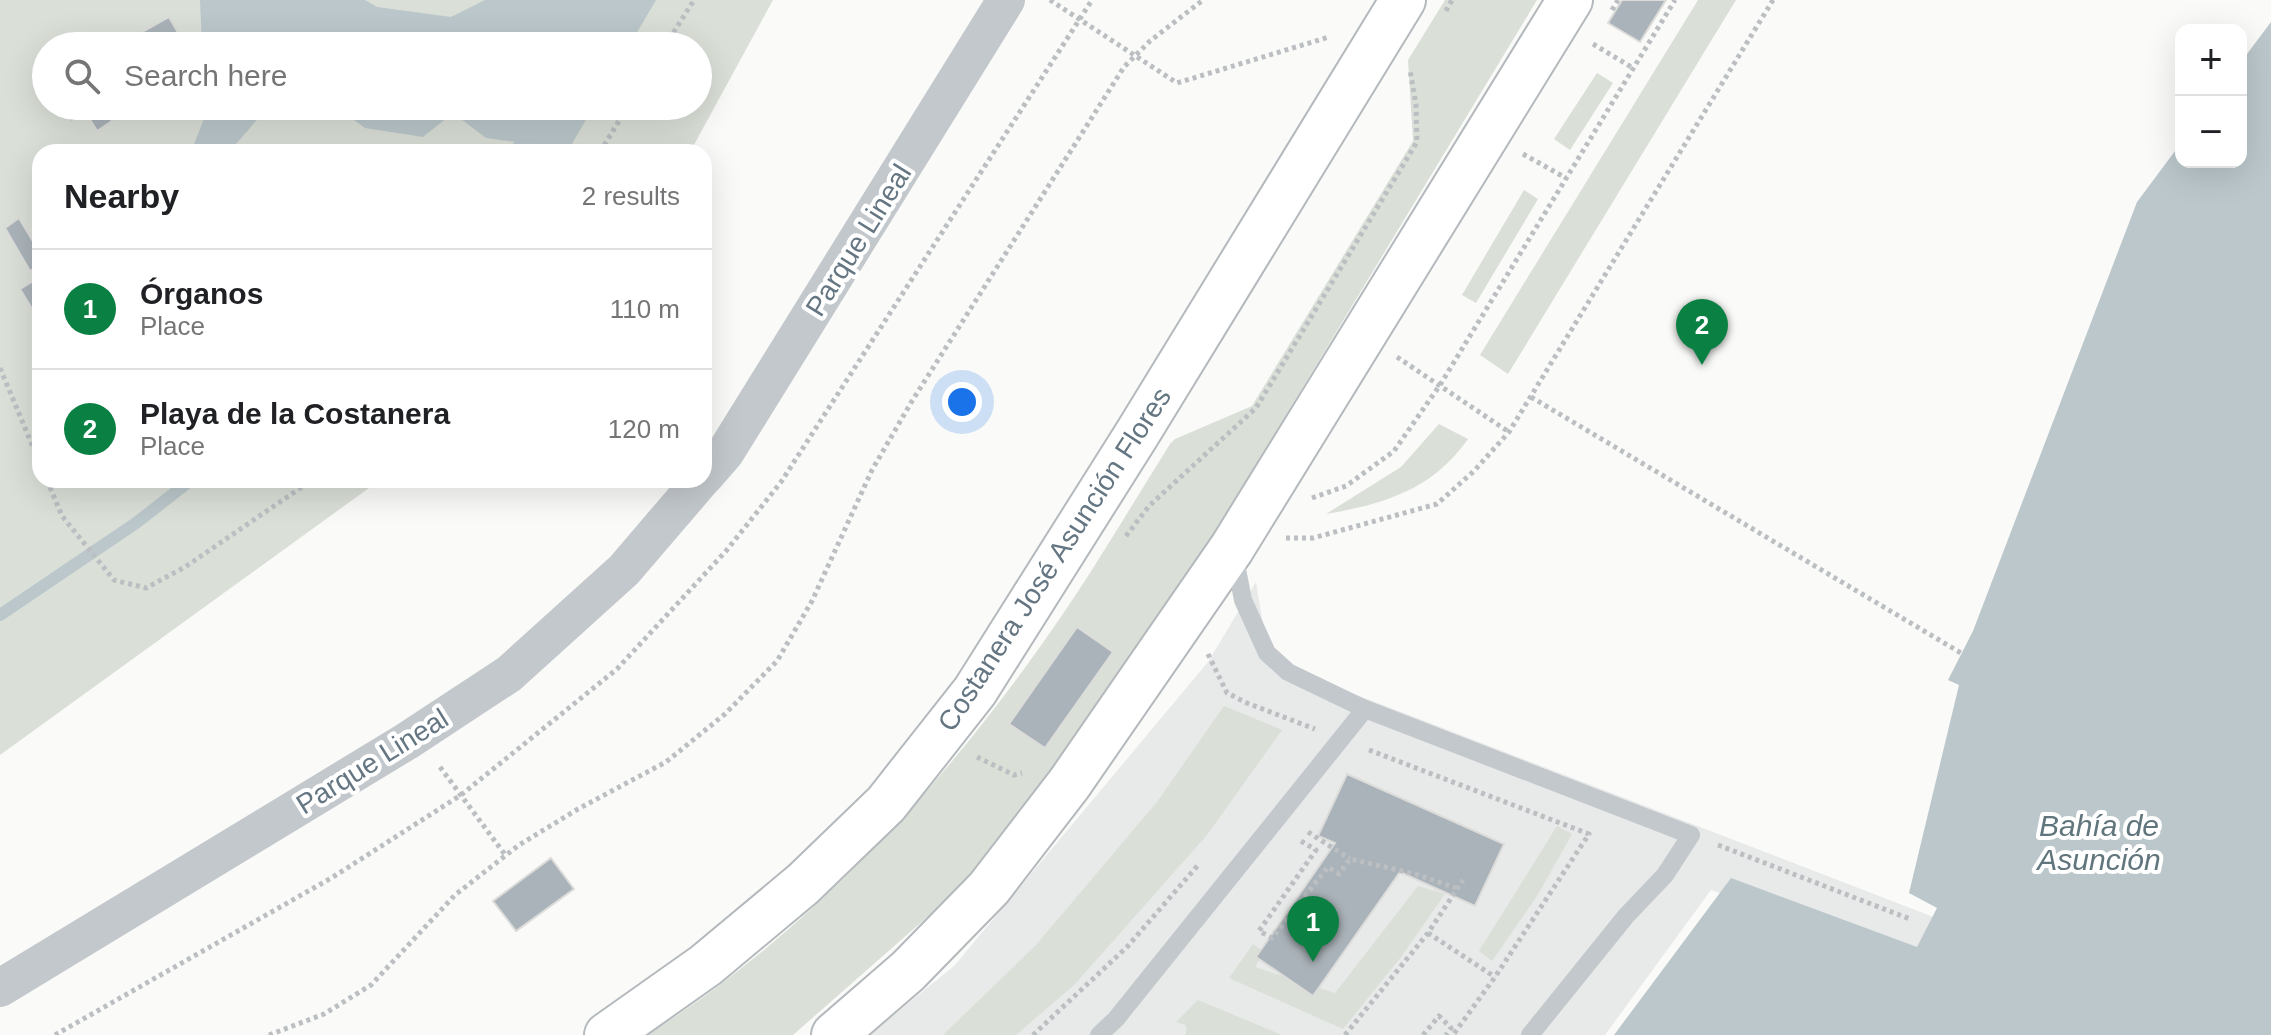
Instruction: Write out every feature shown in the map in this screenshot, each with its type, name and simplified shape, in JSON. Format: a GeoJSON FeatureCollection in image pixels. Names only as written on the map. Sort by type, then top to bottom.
{"type":"FeatureCollection","features":[{"type":"Feature","properties":{"kind":"highway","name":"Costanera José Asunción Flores"},"geometry":{"type":"LineString","coordinates":[[607,1035],[706,965],[803,884],[886,804],[975,691],[1403,0]]}},
{"type":"Feature","properties":{"kind":"highway"},"geometry":{"type":"LineString","coordinates":[[834,1035],[908,971],[989,888],[1069,784],[1232,548],[1570,0]]}},
{"type":"Feature","properties":{"kind":"street","name":"Parque Lineal"},"geometry":{"type":"LineString","coordinates":[[712,468],[725,453],[1006,0]]}},
{"type":"Feature","properties":{"kind":"street","name":"Parque Lineal"},"geometry":{"type":"LineString","coordinates":[[0,988],[407,741],[509,674],[624,570],[694,488]]}},
{"type":"Feature","properties":{"kind":"lane"},"geometry":{"type":"LineString","coordinates":[[1232,548],[1243,600],[1267,653],[1288,672],[1365,709],[1691,835],[1665,875],[1626,916],[1530,1035]]}},
{"type":"Feature","properties":{"kind":"lane"},"geometry":{"type":"LineString","coordinates":[[1099,1035],[1116,1019],[1365,709]]}},
{"type":"Feature","properties":{"kind":"path"},"geometry":{"type":"LineString","coordinates":[[674,32],[694,0]]}},
{"type":"Feature","properties":{"kind":"path"},"geometry":{"type":"LineString","coordinates":[[1050,0],[1177,83],[1330,37]]}},
{"type":"Feature","properties":{"kind":"path"},"geometry":{"type":"LineString","coordinates":[[269,1035],[324,1014],[371,985],[455,895],[506,856],[578,809],[666,762],[725,714],[777,661],[812,601],[872,470],[912,401],[1124,67],[1203,0]]}},
{"type":"Feature","properties":{"kind":"path"},"geometry":{"type":"LineString","coordinates":[[1307,499],[1346,486],[1394,451],[1440,385],[1675,0]]}},
{"type":"Feature","properties":{"kind":"path"},"geometry":{"type":"LineString","coordinates":[[1282,538],[1313,538],[1437,504],[1474,471],[1509,432],[1773,0]]}},
{"type":"Feature","properties":{"kind":"path"},"geometry":{"type":"LineString","coordinates":[[1591,43],[1633,68]]}},
{"type":"Feature","properties":{"kind":"path"},"geometry":{"type":"LineString","coordinates":[[605,144],[619,120]]}},
{"type":"Feature","properties":{"kind":"path"},"geometry":{"type":"LineString","coordinates":[[1523,154],[1566,178]]}},
{"type":"Feature","properties":{"kind":"path"},"geometry":{"type":"LineString","coordinates":[[1396,356],[1509,432]]}},
{"type":"Feature","properties":{"kind":"path"},"geometry":{"type":"LineString","coordinates":[[0,368],[32,445]]}},
{"type":"Feature","properties":{"kind":"path"},"geometry":{"type":"LineString","coordinates":[[1531,397],[1961,653]]}},
{"type":"Feature","properties":{"kind":"path"},"geometry":{"type":"LineString","coordinates":[[50,488],[62,516],[114,580],[146,588],[185,567],[300,488]]}},
{"type":"Feature","properties":{"kind":"path"},"geometry":{"type":"LineString","coordinates":[[1207,653],[1227,693],[1247,703],[1589,834],[1453,1035]]}},
{"type":"Feature","properties":{"kind":"path"},"geometry":{"type":"LineString","coordinates":[[1300,740],[1310,728]]}},
{"type":"Feature","properties":{"kind":"path"},"geometry":{"type":"LineString","coordinates":[[440,767],[506,856]]}},
{"type":"Feature","properties":{"kind":"path"},"geometry":{"type":"LineString","coordinates":[[1308,832],[1350,859],[1415,874],[1456,888]]}},
{"type":"Feature","properties":{"kind":"path"},"geometry":{"type":"LineString","coordinates":[[1691,835],[1910,919]]}},
{"type":"Feature","properties":{"kind":"path"},"geometry":{"type":"LineString","coordinates":[[1301,841],[1316,850],[1259,931],[1272,938],[1328,867],[1339,874],[1350,859]]}},
{"type":"Feature","properties":{"kind":"path"},"geometry":{"type":"LineString","coordinates":[[1033,1035],[1127,947],[1204,857]]}},
{"type":"Feature","properties":{"kind":"path"},"geometry":{"type":"LineString","coordinates":[[1345,1035],[1428,933],[1463,880]]}},
{"type":"Feature","properties":{"kind":"path"},"geometry":{"type":"LineString","coordinates":[[1428,933],[1495,977]]}},
{"type":"Feature","properties":{"kind":"path"},"geometry":{"type":"LineString","coordinates":[[1423,1035],[1439,1016],[1451,1028],[1446,1035]]}},
{"type":"Feature","properties":{"kind":"shaded area"},"geometry":{"type":"Polygon","coordinates":[[[0,0],[773,0],[712,112],[712,32],[32,32],[32,120],[707,120],[694,144],[32,144],[32,488],[369,488],[0,755],[0,0]]]}},
{"type":"Feature","properties":{"kind":"shaded area"},"geometry":{"type":"Polygon","coordinates":[[[1445,0],[1537,0],[1202,554],[1046,784],[950,897],[793,1035],[647,1035],[705,996],[760,953],[864,859],[912,808],[1001,700],[1076,595],[1170,444],[1175,439],[1252,406],[1413,141],[1408,60],[1445,0]]]}},
{"type":"Feature","properties":{"kind":"shaded area"},"geometry":{"type":"Polygon","coordinates":[[[1698,0],[1736,0],[1508,374],[1480,355],[1698,0]]]}},
{"type":"Feature","properties":{"kind":"shaded area"},"geometry":{"type":"Polygon","coordinates":[[[1597,73],[1613,83],[1570,150],[1554,139],[1597,73]]]}},
{"type":"Feature","properties":{"kind":"shaded area"},"geometry":{"type":"Polygon","coordinates":[[[1524,190],[1538,199],[1476,303],[1462,295],[1524,190]]]}},
{"type":"Feature","properties":{"kind":"shaded area"},"geometry":{"type":"Polygon","coordinates":[[[1439,424],[1468,439],[1439,471],[1423,483],[1387,499],[1326,514],[1401,467],[1439,424]]]}},
{"type":"Feature","properties":{"kind":"shaded area"},"geometry":{"type":"Polygon","coordinates":[[[1256,582],[1269,661],[2001,943],[1961,1035],[1831,931],[1711,890],[1605,1035],[869,1035],[954,966],[1208,662],[1256,582]]]}},
{"type":"Feature","properties":{"kind":"shaded area"},"geometry":{"type":"Polygon","coordinates":[[[1224,706],[1282,730],[1207,835],[1074,985],[1016,1035],[943,1035],[1036,945],[1157,802],[1224,706]]]}},
{"type":"Feature","properties":{"kind":"shaded area"},"geometry":{"type":"Polygon","coordinates":[[[1557,826],[1572,834],[1537,896],[1492,961],[1479,951],[1557,826]]]}},
{"type":"Feature","properties":{"kind":"shaded area"},"geometry":{"type":"Polygon","coordinates":[[[1418,886],[1445,894],[1401,957],[1343,1029],[1229,978],[1253,944],[1264,952],[1255,967],[1335,993],[1418,886]]]}},
{"type":"Feature","properties":{"kind":"shaded area"},"geometry":{"type":"Polygon","coordinates":[[[1198,1000],[1282,1035],[1186,1035],[1186,1025],[1176,1022],[1198,1000]]]}},
{"type":"Feature","properties":{"kind":"water"},"geometry":{"type":"Polygon","coordinates":[[[200,0],[365,0],[377,7],[451,17],[485,0],[656,0],[637,32],[201,32],[200,0]]]}},
{"type":"Feature","properties":{"kind":"water","name":"Bahía de Asunción"},"geometry":{"type":"Polygon","coordinates":[[[2271,22],[2271,1035],[1614,1035],[1731,878],[1917,947],[1937,908],[1909,893],[1959,685],[1948,680],[1973,631],[2137,202],[2175,151],[2175,168],[2247,168],[2247,54],[2271,22]]]}},
{"type":"Feature","properties":{"kind":"water"},"geometry":{"type":"Polygon","coordinates":[[[203,120],[257,120],[236,144],[194,144],[203,120]]]}},
{"type":"Feature","properties":{"kind":"water"},"geometry":{"type":"Polygon","coordinates":[[[354,120],[444,120],[423,137],[365,128],[354,120]]]}},
{"type":"Feature","properties":{"kind":"water"},"geometry":{"type":"Polygon","coordinates":[[[462,120],[586,120],[572,144],[531,144],[486,138],[462,120]]]}},
{"type":"Feature","properties":{"kind":"building"},"geometry":{"type":"Polygon","coordinates":[[[1622,0],[1666,0],[1640,42],[1608,23],[1622,0]]]}},
{"type":"Feature","properties":{"kind":"building"},"geometry":{"type":"Polygon","coordinates":[[[169,17],[178,32],[142,32],[169,17]]]}},
{"type":"Feature","properties":{"kind":"building"},"geometry":{"type":"Polygon","coordinates":[[[90,120],[111,120],[112,121],[97,131],[90,120]]]}},
{"type":"Feature","properties":{"kind":"building"},"geometry":{"type":"Polygon","coordinates":[[[19,218],[32,240],[32,270],[30,271],[5,228],[19,218]]]}},
{"type":"Feature","properties":{"kind":"building"},"geometry":{"type":"Polygon","coordinates":[[[32,282],[32,309],[20,289],[32,282]]]}},
{"type":"Feature","properties":{"kind":"building"},"geometry":{"type":"Polygon","coordinates":[[[1077,627],[1113,652],[1045,748],[1009,724],[1077,627]]]}},
{"type":"Feature","properties":{"kind":"building"},"geometry":{"type":"Polygon","coordinates":[[[1347,774],[1504,844],[1475,906],[1400,872],[1313,996],[1256,957],[1335,843],[1318,836],[1347,774]]]}},
{"type":"Feature","properties":{"kind":"building"},"geometry":{"type":"Polygon","coordinates":[[[551,858],[574,889],[516,931],[493,901],[551,858]]]}},
{"type":"Feature","properties":{"kind":"waterway"},"geometry":{"type":"LineString","coordinates":[[520,144],[535,120]]}},
{"type":"Feature","properties":{"kind":"waterway"},"geometry":{"type":"LineString","coordinates":[[0,615],[136,523],[181,488]]}},
{"type":"Feature","properties":{"kind":"place","name":"Playa de la Costanera"},"geometry":{"type":"Point","coordinates":[1702,365]}},
{"type":"Feature","properties":{"kind":"place","name":"Órganos"},"geometry":{"type":"Point","coordinates":[1313,962]}}]}
